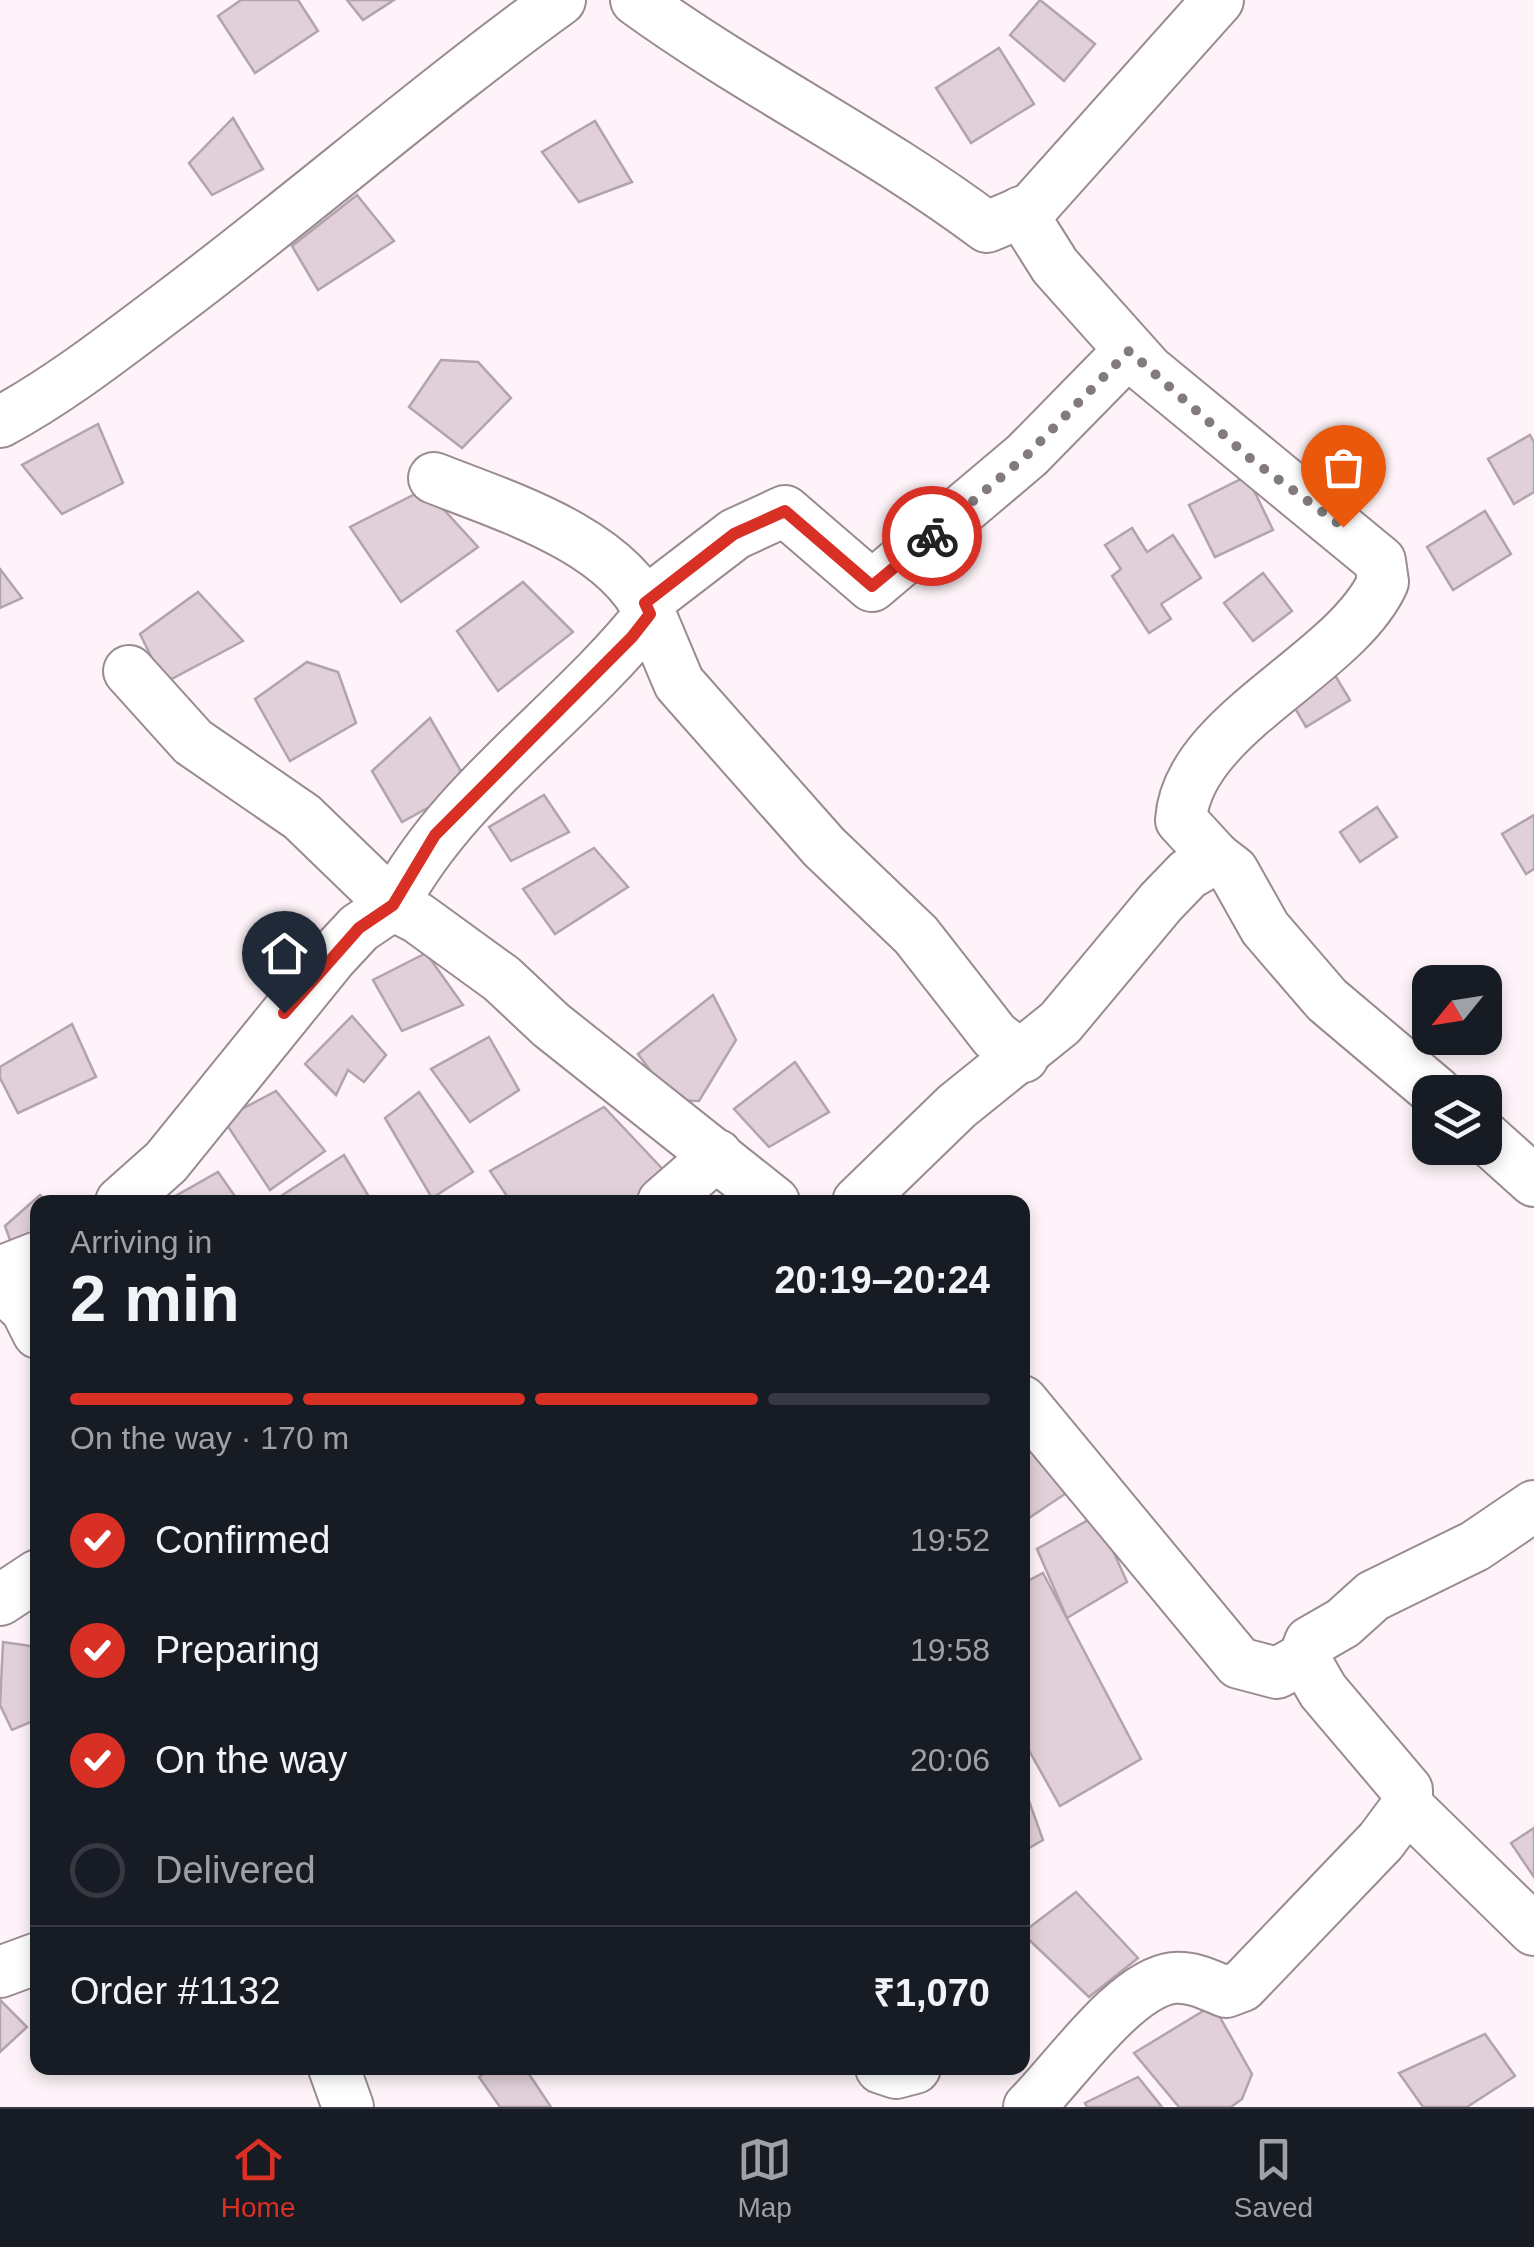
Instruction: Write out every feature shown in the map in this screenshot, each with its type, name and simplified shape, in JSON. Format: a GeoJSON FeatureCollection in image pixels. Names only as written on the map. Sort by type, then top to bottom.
{"type":"FeatureCollection","features":[{"type":"Feature","properties":{"kind":"street"},"geometry":{"type":"LineString","coordinates":[[0,422],[48,396],[249,246],[468,67],[560,0]]}},
{"type":"Feature","properties":{"kind":"street"},"geometry":{"type":"LineString","coordinates":[[636,0],[699,46],[934,187],[987,227],[1032,208],[1218,0]]}},
{"type":"Feature","properties":{"kind":"street"},"geometry":{"type":"LineString","coordinates":[[1021,212],[1055,266],[1129,351],[1252,460],[1315,504],[1380,561],[1383,582],[1354,625],[1259,707],[1190,782],[1181,820],[1233,871],[1266,928],[1327,1000],[1416,1075]]}},
{"type":"Feature","properties":{"kind":"street"},"geometry":{"type":"LineString","coordinates":[[129,1195],[166,1162],[332,957],[359,928],[393,905],[435,835],[550,715],[608,664],[648,608],[734,534],[785,511],[872,586],[1027,455],[1129,351]]}},
{"type":"Feature","properties":{"kind":"street"},"geometry":{"type":"LineString","coordinates":[[434,478],[487,495],[554,526],[639,588],[679,683],[824,847],[916,935],[996,1036],[1023,1057]]}},
{"type":"Feature","properties":{"kind":"street"},"geometry":{"type":"LineString","coordinates":[[129,671],[193,742],[302,817],[393,905],[502,979],[551,1024],[766,1195]]}},
{"type":"Feature","properties":{"kind":"street"},"geometry":{"type":"LineString","coordinates":[[868,1195],[957,1106],[1023,1057],[1060,1023],[1161,902],[1188,874],[1216,858]]}},
{"type":"Feature","properties":{"kind":"street"},"geometry":{"type":"LineString","coordinates":[[671,1195],[717,1155]]}},
{"type":"Feature","properties":{"kind":"street"},"geometry":{"type":"LineString","coordinates":[[0,1272],[30,1261]]}},
{"type":"Feature","properties":{"kind":"street"},"geometry":{"type":"LineString","coordinates":[[0,1285],[30,1317]]}},
{"type":"Feature","properties":{"kind":"street"},"geometry":{"type":"LineString","coordinates":[[1030,1411],[1240,1663],[1277,1673],[1304,1658],[1310,1642],[1342,1623],[1374,1596],[1474,1546],[1534,1506]]}},
{"type":"Feature","properties":{"kind":"street"},"geometry":{"type":"LineString","coordinates":[[0,1600],[30,1580]]}},
{"type":"Feature","properties":{"kind":"street"},"geometry":{"type":"LineString","coordinates":[[1029,2091],[1154,1983],[1192,1979],[1226,1992],[1242,1986],[1381,1841],[1407,1806],[1407,1790],[1323,1692],[1304,1658]]}},
{"type":"Feature","properties":{"kind":"street"},"geometry":{"type":"LineString","coordinates":[[1407,1806],[1534,1930]]}},
{"type":"Feature","properties":{"kind":"street"},"geometry":{"type":"LineString","coordinates":[[0,1972],[30,1961]]}},
{"type":"Feature","properties":{"kind":"street"},"geometry":{"type":"LineString","coordinates":[[337,2075],[348,2107]]}},
{"type":"Feature","properties":{"kind":"building"},"geometry":{"type":"Polygon","coordinates":[[[241,0],[298,0],[318,31],[255,73],[218,16],[241,0]]]}},
{"type":"Feature","properties":{"kind":"building"},"geometry":{"type":"Polygon","coordinates":[[[347,0],[394,0],[363,20],[347,0]]]}},
{"type":"Feature","properties":{"kind":"building"},"geometry":{"type":"Polygon","coordinates":[[[1040,0],[1095,44],[1064,81],[1010,35],[1040,0]]]}},
{"type":"Feature","properties":{"kind":"building"},"geometry":{"type":"Polygon","coordinates":[[[999,48],[1034,104],[971,143],[936,88],[999,48]]]}},
{"type":"Feature","properties":{"kind":"building"},"geometry":{"type":"Polygon","coordinates":[[[233,118],[263,169],[212,195],[189,163],[233,118]]]}},
{"type":"Feature","properties":{"kind":"building"},"geometry":{"type":"Polygon","coordinates":[[[595,121],[632,182],[579,202],[542,152],[595,121]]]}},
{"type":"Feature","properties":{"kind":"building"},"geometry":{"type":"Polygon","coordinates":[[[357,195],[394,241],[318,290],[292,246],[357,195]]]}},
{"type":"Feature","properties":{"kind":"building"},"geometry":{"type":"Polygon","coordinates":[[[441,360],[478,362],[511,398],[462,448],[409,407],[441,360]]]}},
{"type":"Feature","properties":{"kind":"building"},"geometry":{"type":"Polygon","coordinates":[[[98,424],[123,483],[62,514],[22,465],[98,424]]]}},
{"type":"Feature","properties":{"kind":"building"},"geometry":{"type":"Polygon","coordinates":[[[1530,435],[1534,442],[1534,492],[1514,504],[1488,459],[1530,435]]]}},
{"type":"Feature","properties":{"kind":"building"},"geometry":{"type":"Polygon","coordinates":[[[1247,476],[1273,530],[1215,557],[1189,505],[1247,476]]]}},
{"type":"Feature","properties":{"kind":"building"},"geometry":{"type":"Polygon","coordinates":[[[425,489],[478,547],[401,602],[350,527],[425,489]]]}},
{"type":"Feature","properties":{"kind":"building"},"geometry":{"type":"Polygon","coordinates":[[[1485,511],[1511,554],[1453,590],[1427,547],[1485,511]]]}},
{"type":"Feature","properties":{"kind":"building"},"geometry":{"type":"Polygon","coordinates":[[[1132,528],[1147,552],[1173,535],[1201,578],[1161,604],[1171,619],[1149,633],[1112,576],[1121,569],[1105,545],[1132,528]]]}},
{"type":"Feature","properties":{"kind":"building"},"geometry":{"type":"Polygon","coordinates":[[[0,569],[22,598],[0,608],[0,569]]]}},
{"type":"Feature","properties":{"kind":"building"},"geometry":{"type":"Polygon","coordinates":[[[1263,573],[1292,611],[1253,641],[1224,603],[1263,573]]]}},
{"type":"Feature","properties":{"kind":"building"},"geometry":{"type":"Polygon","coordinates":[[[523,582],[573,632],[498,691],[457,631],[523,582]]]}},
{"type":"Feature","properties":{"kind":"building"},"geometry":{"type":"Polygon","coordinates":[[[198,592],[243,641],[164,683],[140,634],[198,592]]]}},
{"type":"Feature","properties":{"kind":"building"},"geometry":{"type":"Polygon","coordinates":[[[307,662],[338,672],[356,723],[290,761],[255,699],[307,662]]]}},
{"type":"Feature","properties":{"kind":"building"},"geometry":{"type":"Polygon","coordinates":[[[1333,672],[1350,700],[1306,727],[1289,698],[1333,672]]]}},
{"type":"Feature","properties":{"kind":"building"},"geometry":{"type":"Polygon","coordinates":[[[430,718],[469,785],[402,822],[372,771],[430,718]]]}},
{"type":"Feature","properties":{"kind":"building"},"geometry":{"type":"Polygon","coordinates":[[[544,795],[569,832],[511,861],[489,827],[544,795]]]}},
{"type":"Feature","properties":{"kind":"building"},"geometry":{"type":"Polygon","coordinates":[[[1377,807],[1397,837],[1360,862],[1340,832],[1377,807]]]}},
{"type":"Feature","properties":{"kind":"building"},"geometry":{"type":"Polygon","coordinates":[[[1534,815],[1534,869],[1526,874],[1502,834],[1534,815]]]}},
{"type":"Feature","properties":{"kind":"building"},"geometry":{"type":"Polygon","coordinates":[[[594,848],[628,887],[555,934],[523,889],[594,848]]]}},
{"type":"Feature","properties":{"kind":"building"},"geometry":{"type":"Polygon","coordinates":[[[426,953],[463,1005],[402,1031],[373,980],[426,953]]]}},
{"type":"Feature","properties":{"kind":"building"},"geometry":{"type":"Polygon","coordinates":[[[713,995],[736,1040],[699,1101],[672,1100],[638,1054],[713,995]]]}},
{"type":"Feature","properties":{"kind":"building"},"geometry":{"type":"Polygon","coordinates":[[[352,1016],[386,1055],[364,1082],[348,1070],[336,1095],[305,1064],[352,1016]]]}},
{"type":"Feature","properties":{"kind":"building"},"geometry":{"type":"Polygon","coordinates":[[[72,1024],[96,1077],[18,1113],[0,1078],[0,1067],[72,1024]]]}},
{"type":"Feature","properties":{"kind":"building"},"geometry":{"type":"Polygon","coordinates":[[[489,1037],[519,1090],[470,1122],[431,1069],[489,1037]]]}},
{"type":"Feature","properties":{"kind":"building"},"geometry":{"type":"Polygon","coordinates":[[[795,1062],[829,1112],[769,1147],[734,1109],[795,1062]]]}},
{"type":"Feature","properties":{"kind":"building"},"geometry":{"type":"Polygon","coordinates":[[[276,1091],[325,1151],[270,1190],[223,1119],[276,1091]]]}},
{"type":"Feature","properties":{"kind":"building"},"geometry":{"type":"Polygon","coordinates":[[[419,1092],[473,1172],[437,1195],[430,1195],[385,1118],[419,1092]]]}},
{"type":"Feature","properties":{"kind":"building"},"geometry":{"type":"Polygon","coordinates":[[[604,1107],[670,1177],[639,1195],[506,1195],[490,1171],[604,1107]]]}},
{"type":"Feature","properties":{"kind":"building"},"geometry":{"type":"Polygon","coordinates":[[[344,1155],[368,1195],[283,1195],[344,1155]]]}},
{"type":"Feature","properties":{"kind":"building"},"geometry":{"type":"Polygon","coordinates":[[[218,1172],[234,1195],[177,1195],[218,1172]]]}},
{"type":"Feature","properties":{"kind":"building"},"geometry":{"type":"Polygon","coordinates":[[[30,1204],[30,1246],[16,1257],[5,1226],[30,1204]]]}},
{"type":"Feature","properties":{"kind":"building"},"geometry":{"type":"Polygon","coordinates":[[[1034,1440],[1068,1492],[1030,1517],[1030,1442],[1034,1440]]]}},
{"type":"Feature","properties":{"kind":"building"},"geometry":{"type":"Polygon","coordinates":[[[1097,1515],[1127,1582],[1067,1618],[1037,1549],[1097,1515]]]}},
{"type":"Feature","properties":{"kind":"building"},"geometry":{"type":"Polygon","coordinates":[[[1043,1573],[1141,1759],[1060,1806],[1030,1752],[1030,1580],[1043,1573]]]}},
{"type":"Feature","properties":{"kind":"building"},"geometry":{"type":"Polygon","coordinates":[[[3,1642],[30,1646],[30,1722],[12,1730],[0,1705],[3,1642]]]}},
{"type":"Feature","properties":{"kind":"building"},"geometry":{"type":"Polygon","coordinates":[[[1030,1804],[1043,1840],[1030,1847],[1030,1804]]]}},
{"type":"Feature","properties":{"kind":"building"},"geometry":{"type":"Polygon","coordinates":[[[1534,1828],[1534,1877],[1511,1843],[1534,1828]]]}},
{"type":"Feature","properties":{"kind":"building"},"geometry":{"type":"Polygon","coordinates":[[[1076,1892],[1138,1958],[1089,1997],[1030,1941],[1030,1927],[1076,1892]]]}},
{"type":"Feature","properties":{"kind":"building"},"geometry":{"type":"Polygon","coordinates":[[[0,2000],[27,2027],[0,2052],[0,2000]]]}},
{"type":"Feature","properties":{"kind":"building"},"geometry":{"type":"Polygon","coordinates":[[[1213,2005],[1252,2074],[1242,2099],[1231,2107],[1179,2107],[1134,2053],[1213,2005]]]}},
{"type":"Feature","properties":{"kind":"building"},"geometry":{"type":"Polygon","coordinates":[[[1485,2034],[1515,2076],[1467,2107],[1423,2107],[1399,2073],[1485,2034]]]}},
{"type":"Feature","properties":{"kind":"building"},"geometry":{"type":"Polygon","coordinates":[[[530,2075],[551,2107],[500,2107],[479,2077],[530,2075]]]}},
{"type":"Feature","properties":{"kind":"building"},"geometry":{"type":"Polygon","coordinates":[[[1138,2077],[1162,2107],[1087,2107],[1085,2103],[1138,2077]]]}},
{"type":"Feature","properties":{"kind":"way so far"},"geometry":{"type":"LineString","coordinates":[[932,536],[1027,455],[1129,351],[1252,460],[1343,527]]}},
{"type":"Feature","properties":{"kind":"route"},"geometry":{"type":"LineString","coordinates":[[284,1013],[359,928],[393,905],[435,835],[550,715],[608,664],[632,637],[650,614],[645,603],[734,534],[785,511],[872,586],[932,536]]}}]}
